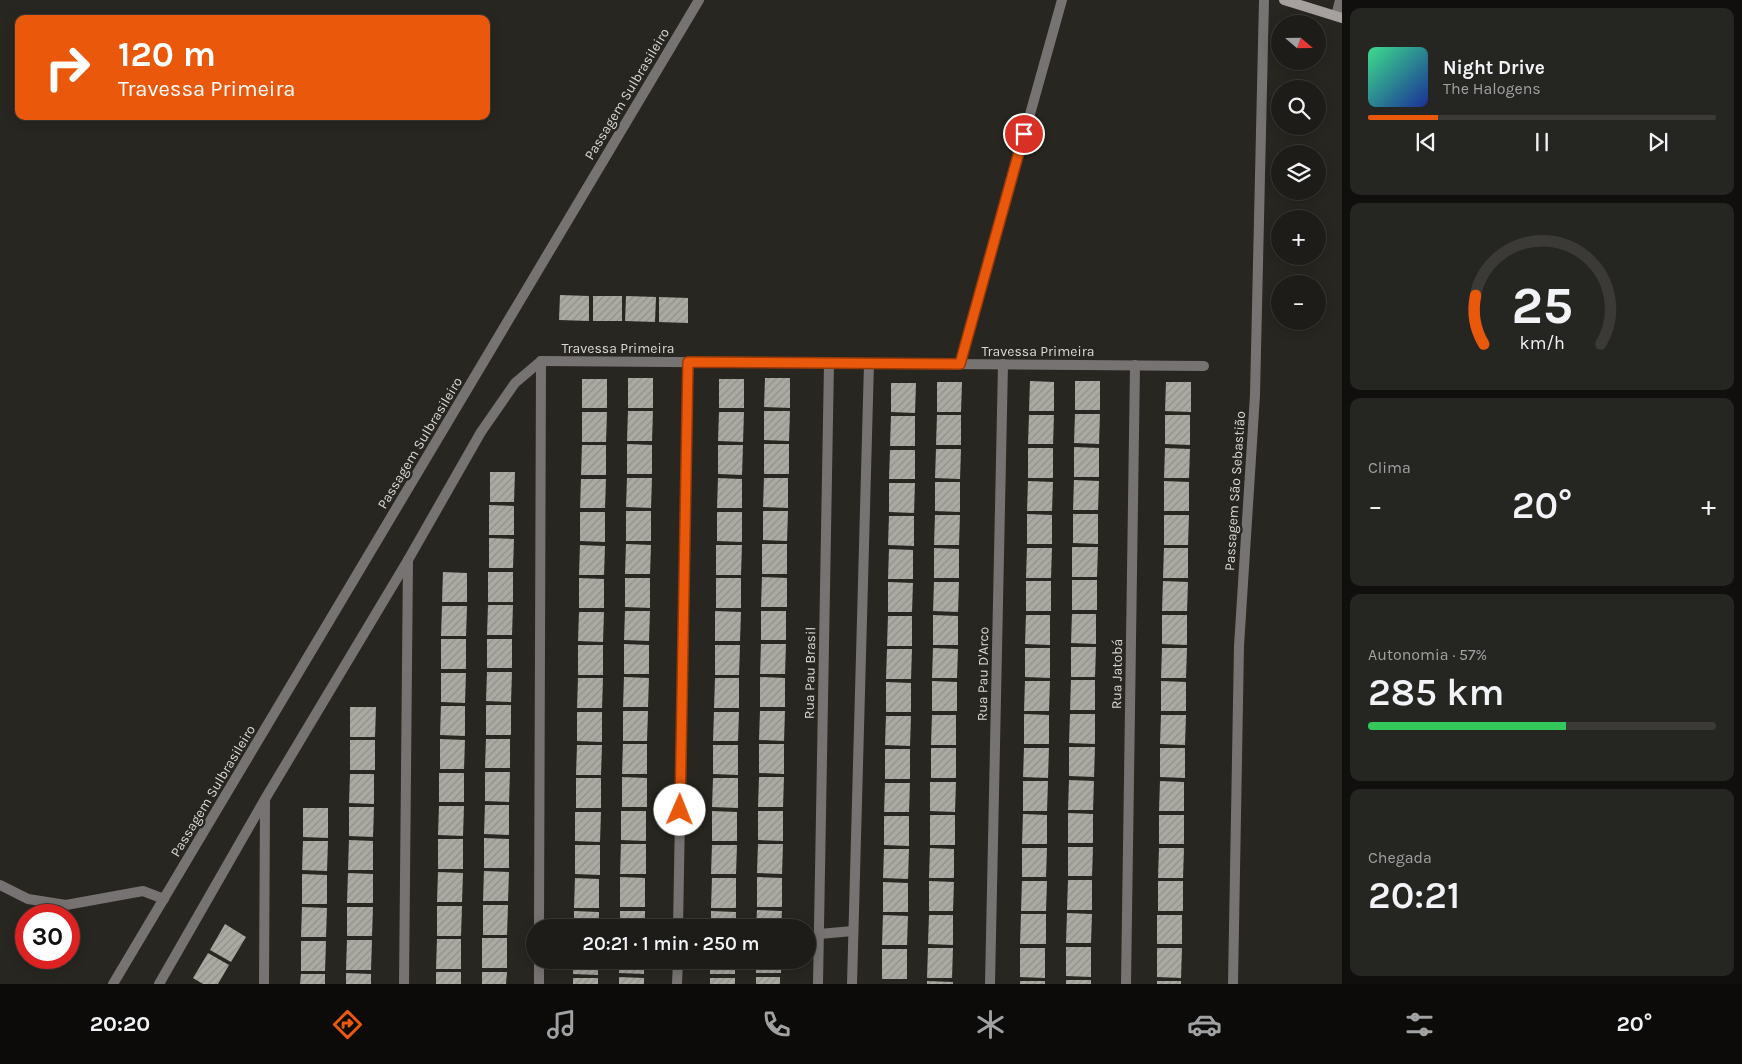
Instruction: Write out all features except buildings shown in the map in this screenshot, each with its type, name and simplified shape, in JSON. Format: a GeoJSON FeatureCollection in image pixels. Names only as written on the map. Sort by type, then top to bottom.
{"type":"FeatureCollection","features":[{"type":"Feature","properties":{"kind":"street","name":"Passagem Sulbrasileiro"},"geometry":{"type":"LineString","coordinates":[[114,984],[699,0]]}},
{"type":"Feature","properties":{"kind":"street"},"geometry":{"type":"LineString","coordinates":[[960,364],[1062,0]]}},
{"type":"Feature","properties":{"kind":"street","name":"Passagem São Sebastião"},"geometry":{"type":"LineString","coordinates":[[1233,984],[1239,646],[1255,395],[1264,0]]}},
{"type":"Feature","properties":{"kind":"street"},"geometry":{"type":"LineString","coordinates":[[1284,0],[1339,17],[1340,0]]}},
{"type":"Feature","properties":{"kind":"street"},"geometry":{"type":"LineString","coordinates":[[158,984],[265,799],[408,560],[481,432],[515,383],[541,361]]}},
{"type":"Feature","properties":{"kind":"street"},"geometry":{"type":"LineString","coordinates":[[539,919],[541,361]]}},
{"type":"Feature","properties":{"kind":"street","name":"Travessa Primeira"},"geometry":{"type":"LineString","coordinates":[[541,361],[1204,366]]}},
{"type":"Feature","properties":{"kind":"street"},"geometry":{"type":"LineString","coordinates":[[678,919],[688,362]]}},
{"type":"Feature","properties":{"kind":"street","name":"Rua Pau Brasil"},"geometry":{"type":"LineString","coordinates":[[818,984],[829,363]]}},
{"type":"Feature","properties":{"kind":"street"},"geometry":{"type":"LineString","coordinates":[[852,984],[869,363]]}},
{"type":"Feature","properties":{"kind":"street","name":"Rua Pau D'Arco"},"geometry":{"type":"LineString","coordinates":[[990,984],[1003,364]]}},
{"type":"Feature","properties":{"kind":"street","name":"Rua Jatobá"},"geometry":{"type":"LineString","coordinates":[[1126,984],[1135,365]]}},
{"type":"Feature","properties":{"kind":"street"},"geometry":{"type":"LineString","coordinates":[[404,984],[408,560]]}},
{"type":"Feature","properties":{"kind":"street"},"geometry":{"type":"LineString","coordinates":[[264,984],[265,799]]}},
{"type":"Feature","properties":{"kind":"street"},"geometry":{"type":"LineString","coordinates":[[0,885],[28,899],[66,905],[143,891],[164,899]]}},
{"type":"Feature","properties":{"kind":"street"},"geometry":{"type":"LineString","coordinates":[[819,934],[853,931]]}},
{"type":"Feature","properties":{"kind":"street"},"geometry":{"type":"LineString","coordinates":[[539,969],[539,984]]}},
{"type":"Feature","properties":{"kind":"street"},"geometry":{"type":"LineString","coordinates":[[677,984],[678,969]]}},
{"type":"Feature","properties":{"kind":"route"},"geometry":{"type":"LineString","coordinates":[[680,810],[688,362],[960,364],[1024,134]]}}]}
